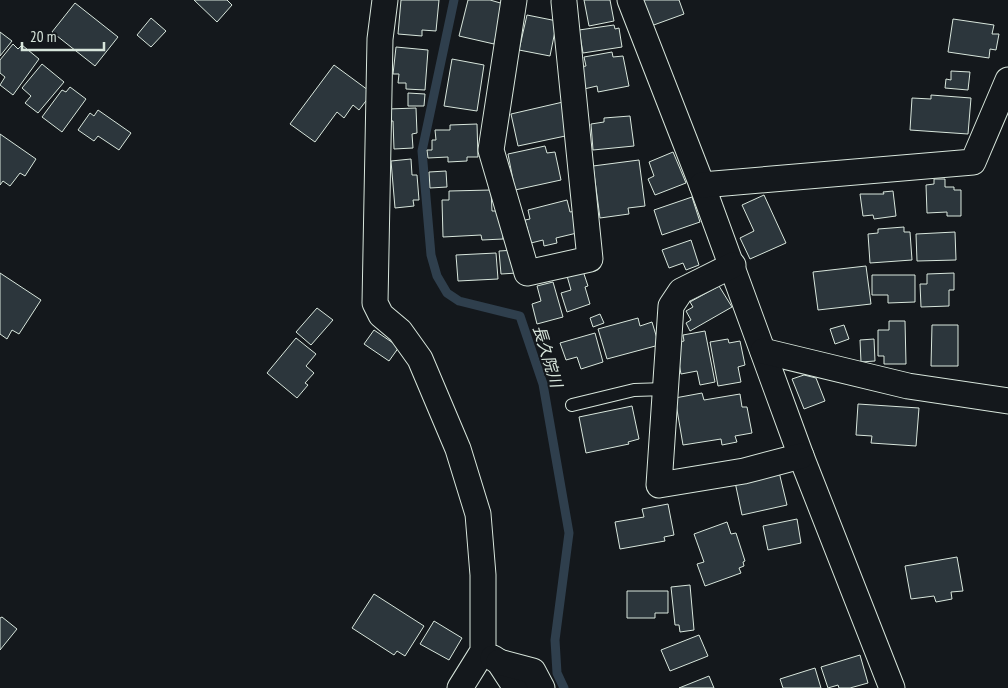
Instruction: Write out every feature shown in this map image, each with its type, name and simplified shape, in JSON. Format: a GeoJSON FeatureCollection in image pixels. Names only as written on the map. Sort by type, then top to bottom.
{"type":"FeatureCollection","features":[{"type":"Feature","properties":{"kind":"street"},"geometry":{"type":"LineString","coordinates":[[385,0],[380,48],[375,303],[381,316],[400,330],[420,359],[458,449],[478,514],[491,657],[516,688]]}},
{"type":"Feature","properties":{"kind":"street"},"geometry":{"type":"LineString","coordinates":[[514,0],[491,150],[527,273],[590,259],[561,1]]}},
{"type":"Feature","properties":{"kind":"street"},"geometry":{"type":"LineString","coordinates":[[630,0],[702,185],[801,456],[892,688]]}},
{"type":"Feature","properties":{"kind":"street"},"geometry":{"type":"LineString","coordinates":[[702,185],[972,162],[1008,80]]}},
{"type":"Feature","properties":{"kind":"street"},"geometry":{"type":"LineString","coordinates":[[732,265],[681,291],[671,306],[659,485],[744,470],[801,456]]}},
{"type":"Feature","properties":{"kind":"street"},"geometry":{"type":"LineString","coordinates":[[763,351],[908,386],[1008,401]]}},
{"type":"Feature","properties":{"kind":"street"},"geometry":{"type":"LineString","coordinates":[[460,688],[491,657]]}},
{"type":"Feature","properties":{"kind":"street"},"geometry":{"type":"LineString","coordinates":[[491,657],[533,671],[542,688]]}},
{"type":"Feature","properties":{"kind":"lane"},"geometry":{"type":"LineString","coordinates":[[572,405],[634,390],[666,389]]}},
{"type":"Feature","properties":{"kind":"building"},"geometry":{"type":"Polygon","coordinates":[[[194,0],[227,0],[232,5],[217,22],[194,0]]]}},
{"type":"Feature","properties":{"kind":"building"},"geometry":{"type":"Polygon","coordinates":[[[401,0],[439,0],[436,31],[422,30],[422,36],[398,34],[401,0]]]}},
{"type":"Feature","properties":{"kind":"building"},"geometry":{"type":"Polygon","coordinates":[[[468,0],[490,0],[504,4],[494,44],[459,36],[468,0]]]}},
{"type":"Feature","properties":{"kind":"building"},"geometry":{"type":"Polygon","coordinates":[[[584,0],[610,0],[614,21],[589,26],[584,0]]]}},
{"type":"Feature","properties":{"kind":"building"},"geometry":{"type":"Polygon","coordinates":[[[641,0],[679,0],[684,14],[651,26],[641,0]]]}},
{"type":"Feature","properties":{"kind":"building"},"geometry":{"type":"Polygon","coordinates":[[[75,3],[118,37],[95,66],[52,32],[75,3]]]}},
{"type":"Feature","properties":{"kind":"building"},"geometry":{"type":"Polygon","coordinates":[[[527,15],[557,21],[550,56],[519,50],[527,15]]]}},
{"type":"Feature","properties":{"kind":"building"},"geometry":{"type":"Polygon","coordinates":[[[151,18],[166,31],[151,47],[137,35],[151,18]]]}},
{"type":"Feature","properties":{"kind":"building"},"geometry":{"type":"Polygon","coordinates":[[[953,19],[994,25],[992,34],[999,34],[996,50],[990,49],[989,58],[948,52],[953,19]]]}},
{"type":"Feature","properties":{"kind":"building"},"geometry":{"type":"Polygon","coordinates":[[[614,25],[615,29],[619,28],[622,47],[583,53],[579,30],[614,25]]]}},
{"type":"Feature","properties":{"kind":"building"},"geometry":{"type":"Polygon","coordinates":[[[0,32],[12,41],[0,56],[0,32]]]}},
{"type":"Feature","properties":{"kind":"building"},"geometry":{"type":"Polygon","coordinates":[[[13,44],[18,49],[22,45],[39,59],[13,95],[0,85],[5,77],[0,73],[0,60],[13,44]]]}},
{"type":"Feature","properties":{"kind":"building"},"geometry":{"type":"Polygon","coordinates":[[[396,47],[428,50],[425,90],[406,89],[406,83],[398,83],[399,74],[393,74],[396,47]]]}},
{"type":"Feature","properties":{"kind":"building"},"geometry":{"type":"Polygon","coordinates":[[[612,52],[613,57],[623,56],[629,86],[598,92],[597,86],[584,89],[580,67],[586,66],[584,57],[612,52]]]}},
{"type":"Feature","properties":{"kind":"building"},"geometry":{"type":"Polygon","coordinates":[[[452,59],[484,65],[477,111],[444,106],[452,59]]]}},
{"type":"Feature","properties":{"kind":"building"},"geometry":{"type":"Polygon","coordinates":[[[42,64],[64,82],[38,113],[25,103],[31,96],[22,88],[42,64]]]}},
{"type":"Feature","properties":{"kind":"building"},"geometry":{"type":"Polygon","coordinates":[[[334,65],[372,93],[359,110],[353,105],[344,118],[337,112],[315,142],[290,124],[334,65]]]}},
{"type":"Feature","properties":{"kind":"building"},"geometry":{"type":"Polygon","coordinates":[[[951,71],[970,72],[968,90],[945,88],[946,79],[951,80],[951,71]]]}},
{"type":"Feature","properties":{"kind":"building"},"geometry":{"type":"Polygon","coordinates":[[[70,87],[86,99],[62,132],[42,117],[62,90],[66,92],[70,87]]]}},
{"type":"Feature","properties":{"kind":"building"},"geometry":{"type":"Polygon","coordinates":[[[408,93],[425,94],[424,106],[408,106],[408,93]]]}},
{"type":"Feature","properties":{"kind":"building"},"geometry":{"type":"Polygon","coordinates":[[[931,95],[971,98],[968,134],[910,130],[912,98],[931,99],[931,95]]]}},
{"type":"Feature","properties":{"kind":"building"},"geometry":{"type":"Polygon","coordinates":[[[563,102],[570,135],[518,146],[511,114],[563,102]]]}},
{"type":"Feature","properties":{"kind":"building"},"geometry":{"type":"Polygon","coordinates":[[[416,108],[417,133],[412,134],[413,148],[394,149],[393,121],[389,121],[388,109],[416,108]]]}},
{"type":"Feature","properties":{"kind":"building"},"geometry":{"type":"Polygon","coordinates":[[[98,110],[131,133],[119,150],[98,136],[94,141],[78,130],[90,113],[94,116],[98,110]]]}},
{"type":"Feature","properties":{"kind":"building"},"geometry":{"type":"Polygon","coordinates":[[[630,116],[634,146],[593,150],[591,124],[604,122],[604,118],[630,116]]]}},
{"type":"Feature","properties":{"kind":"building"},"geometry":{"type":"Polygon","coordinates":[[[477,124],[478,157],[467,157],[467,161],[448,162],[448,157],[428,158],[427,150],[432,150],[432,140],[436,140],[435,130],[450,130],[450,125],[477,124]]]}},
{"type":"Feature","properties":{"kind":"building"},"geometry":{"type":"Polygon","coordinates":[[[0,134],[36,159],[25,176],[20,173],[10,186],[3,181],[0,185],[0,134]]]}},
{"type":"Feature","properties":{"kind":"building"},"geometry":{"type":"Polygon","coordinates":[[[545,146],[547,153],[555,152],[561,180],[515,190],[508,154],[545,146]]]}},
{"type":"Feature","properties":{"kind":"building"},"geometry":{"type":"Polygon","coordinates":[[[673,152],[686,183],[655,195],[648,179],[654,176],[649,162],[673,152]]]}},
{"type":"Feature","properties":{"kind":"building"},"geometry":{"type":"Polygon","coordinates":[[[411,159],[412,175],[417,175],[419,200],[413,200],[414,206],[395,208],[391,161],[411,159]]]}},
{"type":"Feature","properties":{"kind":"building"},"geometry":{"type":"Polygon","coordinates":[[[639,160],[645,206],[628,208],[629,214],[600,218],[593,166],[639,160]]]}},
{"type":"Feature","properties":{"kind":"building"},"geometry":{"type":"Polygon","coordinates":[[[446,171],[447,187],[430,188],[429,172],[446,171]]]}},
{"type":"Feature","properties":{"kind":"building"},"geometry":{"type":"Polygon","coordinates":[[[934,179],[945,179],[945,187],[954,187],[954,190],[961,190],[961,216],[947,216],[947,212],[927,213],[926,185],[934,184],[934,179]]]}},
{"type":"Feature","properties":{"kind":"building"},"geometry":{"type":"Polygon","coordinates":[[[491,190],[492,211],[502,211],[503,239],[482,240],[481,235],[443,237],[442,200],[449,200],[449,191],[491,190]]]}},
{"type":"Feature","properties":{"kind":"building"},"geometry":{"type":"Polygon","coordinates":[[[893,191],[896,216],[874,219],[873,215],[863,216],[860,194],[884,194],[883,192],[893,191]]]}},
{"type":"Feature","properties":{"kind":"building"},"geometry":{"type":"Polygon","coordinates":[[[764,195],[786,243],[750,259],[740,238],[754,231],[742,205],[764,195]]]}},
{"type":"Feature","properties":{"kind":"building"},"geometry":{"type":"Polygon","coordinates":[[[692,197],[700,222],[662,235],[654,210],[692,197]]]}},
{"type":"Feature","properties":{"kind":"building"},"geometry":{"type":"Polygon","coordinates":[[[567,200],[570,212],[576,211],[581,232],[556,238],[557,243],[544,246],[543,240],[531,243],[525,220],[530,219],[528,210],[567,200]]]}},
{"type":"Feature","properties":{"kind":"building"},"geometry":{"type":"Polygon","coordinates":[[[904,227],[904,232],[910,232],[912,260],[870,263],[868,234],[878,233],[878,229],[904,227]]]}},
{"type":"Feature","properties":{"kind":"building"},"geometry":{"type":"Polygon","coordinates":[[[955,232],[956,260],[917,261],[916,234],[955,232]]]}},
{"type":"Feature","properties":{"kind":"building"},"geometry":{"type":"Polygon","coordinates":[[[691,240],[699,265],[686,270],[683,263],[669,268],[662,250],[691,240]]]}},
{"type":"Feature","properties":{"kind":"building"},"geometry":{"type":"Polygon","coordinates":[[[515,250],[517,273],[501,274],[499,251],[515,250]]]}},
{"type":"Feature","properties":{"kind":"building"},"geometry":{"type":"Polygon","coordinates":[[[496,253],[498,279],[458,281],[456,255],[496,253]]]}},
{"type":"Feature","properties":{"kind":"building"},"geometry":{"type":"Polygon","coordinates":[[[866,266],[871,304],[818,310],[813,272],[866,266]]]}},
{"type":"Feature","properties":{"kind":"building"},"geometry":{"type":"Polygon","coordinates":[[[583,271],[588,286],[585,287],[590,304],[567,312],[561,293],[571,290],[567,276],[583,271]]]}},
{"type":"Feature","properties":{"kind":"building"},"geometry":{"type":"Polygon","coordinates":[[[0,273],[41,300],[19,334],[12,330],[7,339],[0,334],[0,273]]]}},
{"type":"Feature","properties":{"kind":"building"},"geometry":{"type":"Polygon","coordinates":[[[954,273],[954,290],[949,290],[949,306],[921,307],[920,284],[927,284],[927,274],[954,273]]]}},
{"type":"Feature","properties":{"kind":"building"},"geometry":{"type":"Polygon","coordinates":[[[872,275],[915,275],[915,302],[888,303],[888,295],[872,295],[872,275]]]}},
{"type":"Feature","properties":{"kind":"building"},"geometry":{"type":"Polygon","coordinates":[[[553,282],[563,317],[537,324],[532,304],[541,301],[537,286],[553,282]]]}},
{"type":"Feature","properties":{"kind":"building"},"geometry":{"type":"Polygon","coordinates":[[[719,286],[732,307],[690,331],[686,323],[691,320],[686,311],[693,307],[690,302],[719,286]]]}},
{"type":"Feature","properties":{"kind":"building"},"geometry":{"type":"Polygon","coordinates":[[[317,308],[333,320],[311,345],[296,332],[317,308]]]}},
{"type":"Feature","properties":{"kind":"building"},"geometry":{"type":"Polygon","coordinates":[[[600,314],[604,323],[593,327],[590,318],[600,314]]]}},
{"type":"Feature","properties":{"kind":"building"},"geometry":{"type":"Polygon","coordinates":[[[638,318],[640,326],[652,322],[659,345],[607,359],[598,329],[638,318]]]}},
{"type":"Feature","properties":{"kind":"building"},"geometry":{"type":"Polygon","coordinates":[[[889,321],[905,321],[906,364],[884,364],[884,356],[878,356],[878,330],[889,330],[889,321]]]}},
{"type":"Feature","properties":{"kind":"building"},"geometry":{"type":"Polygon","coordinates":[[[844,325],[849,339],[835,344],[830,329],[844,325]]]}},
{"type":"Feature","properties":{"kind":"building"},"geometry":{"type":"Polygon","coordinates":[[[932,325],[958,325],[958,366],[931,366],[932,325]]]}},
{"type":"Feature","properties":{"kind":"building"},"geometry":{"type":"Polygon","coordinates":[[[374,330],[399,347],[389,361],[364,344],[374,330]]]}},
{"type":"Feature","properties":{"kind":"building"},"geometry":{"type":"Polygon","coordinates":[[[705,331],[715,382],[700,385],[697,371],[681,374],[675,343],[684,341],[683,335],[705,331]]]}},
{"type":"Feature","properties":{"kind":"building"},"geometry":{"type":"Polygon","coordinates":[[[595,333],[603,362],[581,369],[577,357],[566,360],[560,343],[595,333]]]}},
{"type":"Feature","properties":{"kind":"building"},"geometry":{"type":"Polygon","coordinates":[[[296,338],[316,354],[306,366],[314,373],[305,383],[308,385],[297,398],[267,373],[296,338]]]}},
{"type":"Feature","properties":{"kind":"building"},"geometry":{"type":"Polygon","coordinates":[[[728,339],[729,343],[740,341],[745,365],[738,367],[741,382],[718,386],[710,342],[728,339]]]}},
{"type":"Feature","properties":{"kind":"building"},"geometry":{"type":"Polygon","coordinates":[[[874,339],[875,361],[861,362],[860,340],[874,339]]]}},
{"type":"Feature","properties":{"kind":"building"},"geometry":{"type":"Polygon","coordinates":[[[804,375],[816,378],[825,401],[804,409],[792,379],[804,375]]]}},
{"type":"Feature","properties":{"kind":"building"},"geometry":{"type":"Polygon","coordinates":[[[702,393],[704,400],[740,394],[742,407],[747,407],[752,433],[735,436],[737,442],[722,445],[721,439],[683,445],[675,398],[702,393]]]}},
{"type":"Feature","properties":{"kind":"building"},"geometry":{"type":"Polygon","coordinates":[[[858,404],[919,408],[916,446],[871,443],[872,436],[856,435],[858,404]]]}},
{"type":"Feature","properties":{"kind":"building"},"geometry":{"type":"Polygon","coordinates":[[[632,406],[639,439],[628,442],[629,444],[586,453],[579,417],[632,406]]]}},
{"type":"Feature","properties":{"kind":"building"},"geometry":{"type":"Polygon","coordinates":[[[779,472],[787,505],[742,515],[735,482],[779,472]]]}},
{"type":"Feature","properties":{"kind":"building"},"geometry":{"type":"Polygon","coordinates":[[[668,504],[674,535],[664,537],[665,541],[620,549],[615,522],[644,517],[642,509],[668,504]]]}},
{"type":"Feature","properties":{"kind":"building"},"geometry":{"type":"Polygon","coordinates":[[[797,519],[801,543],[768,550],[763,526],[797,519]]]}},
{"type":"Feature","properties":{"kind":"building"},"geometry":{"type":"Polygon","coordinates":[[[727,522],[731,534],[736,533],[745,561],[743,562],[744,566],[739,568],[741,573],[705,586],[697,564],[704,562],[694,534],[727,522]]]}},
{"type":"Feature","properties":{"kind":"building"},"geometry":{"type":"Polygon","coordinates":[[[957,557],[963,591],[951,592],[952,599],[936,602],[934,596],[911,599],[905,566],[957,557]]]}},
{"type":"Feature","properties":{"kind":"building"},"geometry":{"type":"Polygon","coordinates":[[[690,585],[694,630],[680,632],[679,625],[675,625],[671,587],[690,585]]]}},
{"type":"Feature","properties":{"kind":"building"},"geometry":{"type":"Polygon","coordinates":[[[627,591],[668,591],[668,613],[655,613],[655,618],[627,618],[627,591]]]}},
{"type":"Feature","properties":{"kind":"building"},"geometry":{"type":"Polygon","coordinates":[[[374,594],[424,626],[405,656],[397,651],[394,655],[352,628],[374,594]]]}},
{"type":"Feature","properties":{"kind":"building"},"geometry":{"type":"Polygon","coordinates":[[[2,617],[17,629],[0,650],[0,618],[2,617]]]}},
{"type":"Feature","properties":{"kind":"building"},"geometry":{"type":"Polygon","coordinates":[[[434,621],[462,638],[449,660],[420,644],[434,621]]]}},
{"type":"Feature","properties":{"kind":"building"},"geometry":{"type":"Polygon","coordinates":[[[699,635],[708,656],[670,671],[661,650],[699,635]]]}},
{"type":"Feature","properties":{"kind":"building"},"geometry":{"type":"Polygon","coordinates":[[[860,655],[868,683],[850,688],[839,688],[838,685],[828,688],[821,667],[860,655]]]}},
{"type":"Feature","properties":{"kind":"building"},"geometry":{"type":"Polygon","coordinates":[[[815,668],[821,688],[783,688],[780,679],[815,668]]]}},
{"type":"Feature","properties":{"kind":"building"},"geometry":{"type":"Polygon","coordinates":[[[709,676],[714,688],[679,688],[709,676]]]}},
{"type":"Feature","properties":{"kind":"waterway","name":"長久院川"},"geometry":{"type":"LineString","coordinates":[[454,0],[422,151],[431,255],[437,276],[447,293],[459,301],[520,316],[543,384],[569,533],[555,640],[557,673],[564,688]]}}]}
